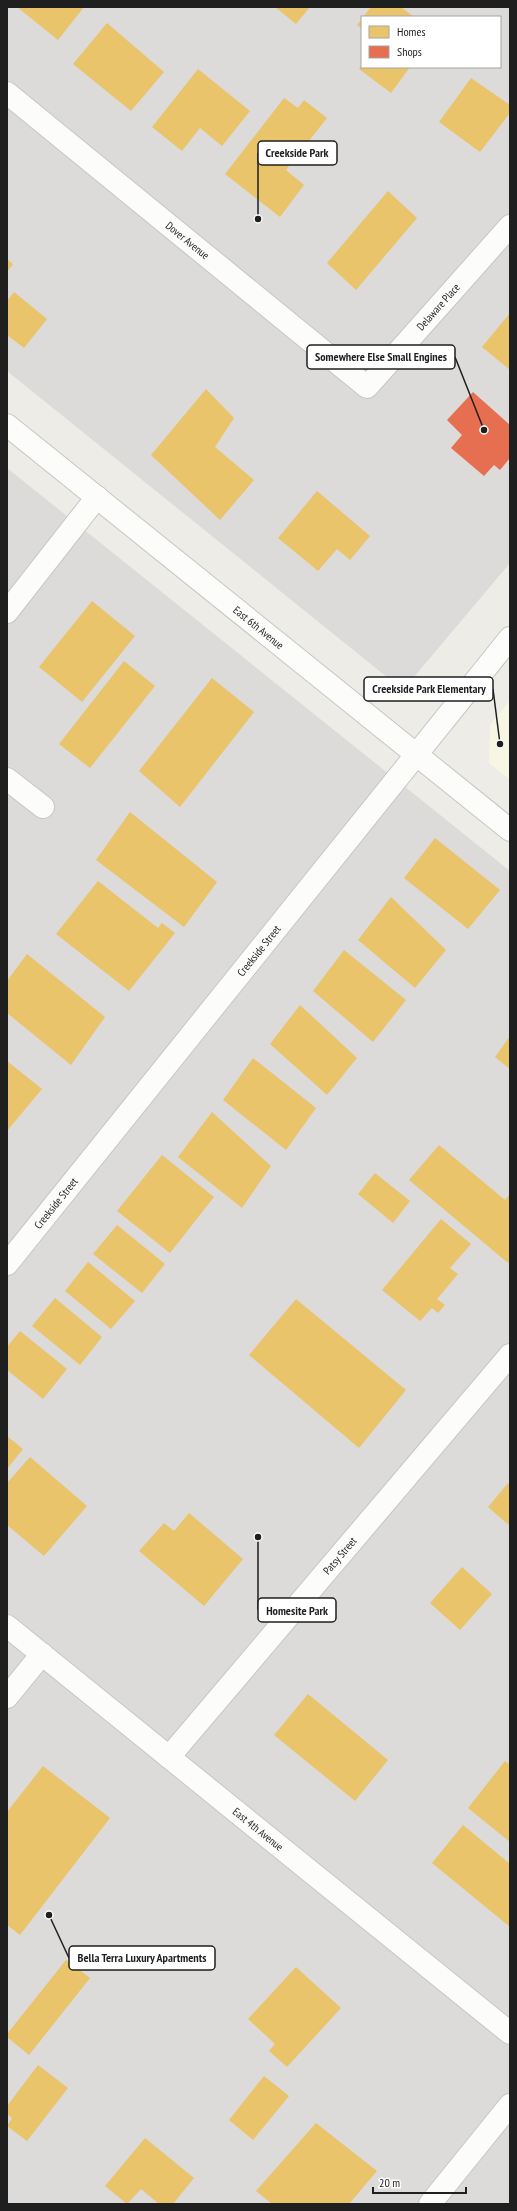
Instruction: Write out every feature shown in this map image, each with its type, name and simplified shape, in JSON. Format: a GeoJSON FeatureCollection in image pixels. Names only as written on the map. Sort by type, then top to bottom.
{"type":"FeatureCollection","features":[{"type":"Feature","properties":{"kind":"street","name":"Dover Avenue"},"geometry":{"type":"LineString","coordinates":[[7,93],[367,387]]}},
{"type":"Feature","properties":{"kind":"street","name":"Delaware Place"},"geometry":{"type":"LineString","coordinates":[[367,387],[510,226]]}},
{"type":"Feature","properties":{"kind":"street","name":"East 6th Avenue"},"geometry":{"type":"LineString","coordinates":[[7,424],[510,830]]}},
{"type":"Feature","properties":{"kind":"street"},"geometry":{"type":"LineString","coordinates":[[7,612],[97,497]]}},
{"type":"Feature","properties":{"kind":"street","name":"Creekside Street"},"geometry":{"type":"LineString","coordinates":[[7,1264],[510,638]]}},
{"type":"Feature","properties":{"kind":"street"},"geometry":{"type":"LineString","coordinates":[[7,779],[43,807]]}},
{"type":"Feature","properties":{"kind":"street","name":"Patsy Street"},"geometry":{"type":"LineString","coordinates":[[169,1757],[510,1355]]}},
{"type":"Feature","properties":{"kind":"street","name":"East 4th Avenue"},"geometry":{"type":"LineString","coordinates":[[7,1626],[510,2033]]}},
{"type":"Feature","properties":{"kind":"street"},"geometry":{"type":"LineString","coordinates":[[7,1697],[42,1654]]}},
{"type":"Feature","properties":{"kind":"street"},"geometry":{"type":"LineString","coordinates":[[430,2204],[510,2105]]}},
{"type":"Feature","properties":{"kind":"shaded area"},"geometry":{"type":"Polygon","coordinates":[[[7,7],[510,7],[510,563],[403,690],[7,371],[7,7]]]}},
{"type":"Feature","properties":{"kind":"shaded area"},"geometry":{"type":"Polygon","coordinates":[[[7,468],[510,871],[510,2204],[7,2204],[7,468]]]}},
{"type":"Feature","properties":{"kind":"shaded area"},"geometry":{"type":"Polygon","coordinates":[[[510,700],[510,780],[489,763],[490,725],[510,700]]]}},
{"type":"Feature","properties":{"kind":"building: Homes"},"geometry":{"type":"Polygon","coordinates":[[[17,7],[84,7],[58,40],[17,7]]]}},
{"type":"Feature","properties":{"kind":"building: Homes"},"geometry":{"type":"Polygon","coordinates":[[[275,7],[310,7],[296,24],[275,7]]]}},
{"type":"Feature","properties":{"kind":"building: Homes"},"geometry":{"type":"Polygon","coordinates":[[[371,7],[401,7],[413,16],[364,16],[371,7]]]}},
{"type":"Feature","properties":{"kind":"building: Homes"},"geometry":{"type":"Polygon","coordinates":[[[361,20],[361,28],[357,25],[361,20]]]}},
{"type":"Feature","properties":{"kind":"building: Homes"},"geometry":{"type":"Polygon","coordinates":[[[107,23],[164,72],[131,111],[73,64],[107,23]]]}},
{"type":"Feature","properties":{"kind":"building: Homes"},"geometry":{"type":"Polygon","coordinates":[[[361,66],[361,68],[409,68],[391,93],[359,69],[361,66]]]}},
{"type":"Feature","properties":{"kind":"building: Homes"},"geometry":{"type":"Polygon","coordinates":[[[198,69],[250,111],[222,146],[200,128],[182,151],[152,127],[198,69]]]}},
{"type":"Feature","properties":{"kind":"building: Homes"},"geometry":{"type":"Polygon","coordinates":[[[471,78],[510,105],[510,113],[480,152],[439,122],[471,78]]]}},
{"type":"Feature","properties":{"kind":"building: Homes"},"geometry":{"type":"Polygon","coordinates":[[[284,98],[298,108],[304,100],[327,118],[286,170],[304,185],[280,217],[225,174],[284,98]]]}},
{"type":"Feature","properties":{"kind":"building: Homes"},"geometry":{"type":"Polygon","coordinates":[[[388,191],[417,218],[356,290],[327,263],[388,191]]]}},
{"type":"Feature","properties":{"kind":"building: Homes"},"geometry":{"type":"Polygon","coordinates":[[[7,259],[13,264],[7,272],[7,259]]]}},
{"type":"Feature","properties":{"kind":"building: Homes"},"geometry":{"type":"Polygon","coordinates":[[[14,292],[47,319],[24,348],[7,335],[7,301],[14,292]]]}},
{"type":"Feature","properties":{"kind":"building: Homes"},"geometry":{"type":"Polygon","coordinates":[[[510,313],[510,370],[482,347],[510,313]]]}},
{"type":"Feature","properties":{"kind":"building: Homes"},"geometry":{"type":"Polygon","coordinates":[[[206,389],[234,418],[215,447],[254,480],[220,520],[151,455],[206,389]]]}},
{"type":"Feature","properties":{"kind":"building: Homes"},"geometry":{"type":"Polygon","coordinates":[[[317,491],[370,536],[350,560],[337,549],[318,571],[278,538],[317,491]]]}},
{"type":"Feature","properties":{"kind":"building: Homes"},"geometry":{"type":"Polygon","coordinates":[[[92,601],[135,636],[82,702],[39,667],[92,601]]]}},
{"type":"Feature","properties":{"kind":"building: Homes"},"geometry":{"type":"Polygon","coordinates":[[[124,661],[155,686],[90,768],[59,744],[124,661]]]}},
{"type":"Feature","properties":{"kind":"building: Homes"},"geometry":{"type":"Polygon","coordinates":[[[212,678],[254,712],[180,807],[139,771],[212,678]]]}},
{"type":"Feature","properties":{"kind":"building: Homes"},"geometry":{"type":"Polygon","coordinates":[[[130,812],[217,882],[184,927],[96,860],[130,812]]]}},
{"type":"Feature","properties":{"kind":"building: Homes"},"geometry":{"type":"Polygon","coordinates":[[[435,838],[500,890],[468,929],[404,878],[435,838]]]}},
{"type":"Feature","properties":{"kind":"building: Homes"},"geometry":{"type":"Polygon","coordinates":[[[98,881],[158,928],[162,923],[175,933],[129,991],[56,934],[98,881]]]}},
{"type":"Feature","properties":{"kind":"building: Homes"},"geometry":{"type":"Polygon","coordinates":[[[391,897],[446,950],[415,988],[358,940],[391,897]]]}},
{"type":"Feature","properties":{"kind":"building: Homes"},"geometry":{"type":"Polygon","coordinates":[[[344,950],[406,1000],[373,1042],[313,991],[344,950]]]}},
{"type":"Feature","properties":{"kind":"building: Homes"},"geometry":{"type":"Polygon","coordinates":[[[27,954],[105,1017],[71,1065],[7,1013],[7,981],[27,954]]]}},
{"type":"Feature","properties":{"kind":"building: Homes"},"geometry":{"type":"Polygon","coordinates":[[[300,1005],[357,1058],[327,1095],[270,1044],[300,1005]]]}},
{"type":"Feature","properties":{"kind":"building: Homes"},"geometry":{"type":"Polygon","coordinates":[[[510,1036],[510,1069],[495,1057],[510,1036]]]}},
{"type":"Feature","properties":{"kind":"building: Homes"},"geometry":{"type":"Polygon","coordinates":[[[253,1058],[316,1108],[286,1150],[223,1100],[253,1058]]]}},
{"type":"Feature","properties":{"kind":"building: Homes"},"geometry":{"type":"Polygon","coordinates":[[[7,1061],[42,1089],[7,1131],[7,1061]]]}},
{"type":"Feature","properties":{"kind":"building: Homes"},"geometry":{"type":"Polygon","coordinates":[[[212,1112],[271,1166],[242,1208],[178,1157],[212,1112]]]}},
{"type":"Feature","properties":{"kind":"building: Homes"},"geometry":{"type":"Polygon","coordinates":[[[439,1145],[505,1200],[510,1194],[510,1260],[508,1263],[409,1180],[439,1145]]]}},
{"type":"Feature","properties":{"kind":"building: Homes"},"geometry":{"type":"Polygon","coordinates":[[[162,1155],[214,1197],[170,1253],[117,1211],[162,1155]]]}},
{"type":"Feature","properties":{"kind":"building: Homes"},"geometry":{"type":"Polygon","coordinates":[[[375,1173],[410,1201],[393,1223],[358,1194],[375,1173]]]}},
{"type":"Feature","properties":{"kind":"building: Homes"},"geometry":{"type":"Polygon","coordinates":[[[441,1219],[471,1244],[450,1268],[458,1274],[437,1299],[445,1305],[438,1313],[432,1308],[420,1321],[382,1290],[441,1219]]]}},
{"type":"Feature","properties":{"kind":"building: Homes"},"geometry":{"type":"Polygon","coordinates":[[[117,1225],[165,1264],[142,1293],[93,1254],[117,1225]]]}},
{"type":"Feature","properties":{"kind":"building: Homes"},"geometry":{"type":"Polygon","coordinates":[[[88,1262],[135,1301],[111,1329],[65,1291],[88,1262]]]}},
{"type":"Feature","properties":{"kind":"building: Homes"},"geometry":{"type":"Polygon","coordinates":[[[55,1298],[102,1337],[80,1365],[32,1326],[55,1298]]]}},
{"type":"Feature","properties":{"kind":"building: Homes"},"geometry":{"type":"Polygon","coordinates":[[[296,1299],[406,1390],[359,1448],[249,1355],[296,1299]]]}},
{"type":"Feature","properties":{"kind":"building: Homes"},"geometry":{"type":"Polygon","coordinates":[[[20,1331],[67,1369],[43,1399],[7,1370],[7,1347],[20,1331]]]}},
{"type":"Feature","properties":{"kind":"building: Homes"},"geometry":{"type":"Polygon","coordinates":[[[7,1436],[23,1449],[7,1469],[7,1436]]]}},
{"type":"Feature","properties":{"kind":"building: Homes"},"geometry":{"type":"Polygon","coordinates":[[[30,1457],[87,1506],[44,1556],[7,1525],[7,1483],[30,1457]]]}},
{"type":"Feature","properties":{"kind":"building: Homes"},"geometry":{"type":"Polygon","coordinates":[[[508,1483],[510,1485],[510,1526],[488,1507],[508,1483]]]}},
{"type":"Feature","properties":{"kind":"building: Homes"},"geometry":{"type":"Polygon","coordinates":[[[189,1513],[243,1559],[204,1606],[139,1551],[164,1523],[174,1531],[189,1513]]]}},
{"type":"Feature","properties":{"kind":"building: Homes"},"geometry":{"type":"Polygon","coordinates":[[[462,1567],[492,1594],[460,1630],[430,1603],[462,1567]]]}},
{"type":"Feature","properties":{"kind":"building: Homes"},"geometry":{"type":"Polygon","coordinates":[[[308,1694],[388,1760],[355,1801],[274,1735],[308,1694]]]}},
{"type":"Feature","properties":{"kind":"building: Homes"},"geometry":{"type":"Polygon","coordinates":[[[505,1761],[510,1765],[510,1842],[468,1808],[505,1761]]]}},
{"type":"Feature","properties":{"kind":"building: Homes"},"geometry":{"type":"Polygon","coordinates":[[[43,1766],[110,1818],[20,1935],[7,1925],[7,1812],[43,1766]]]}},
{"type":"Feature","properties":{"kind":"building: Homes"},"geometry":{"type":"Polygon","coordinates":[[[463,1825],[510,1864],[510,1927],[432,1863],[463,1825]]]}},
{"type":"Feature","properties":{"kind":"building: Homes"},"geometry":{"type":"Polygon","coordinates":[[[66,1960],[90,1978],[29,2055],[7,2037],[7,2034],[66,1960]]]}},
{"type":"Feature","properties":{"kind":"building: Homes"},"geometry":{"type":"Polygon","coordinates":[[[296,1967],[341,2008],[287,2067],[269,2051],[275,2044],[248,2019],[296,1967]]]}},
{"type":"Feature","properties":{"kind":"building: Homes"},"geometry":{"type":"Polygon","coordinates":[[[38,2065],[68,2088],[27,2141],[7,2126],[12,2118],[7,2114],[7,2106],[38,2065]]]}},
{"type":"Feature","properties":{"kind":"building: Homes"},"geometry":{"type":"Polygon","coordinates":[[[264,2076],[289,2096],[253,2140],[229,2120],[264,2076]]]}},
{"type":"Feature","properties":{"kind":"building: Homes"},"geometry":{"type":"Polygon","coordinates":[[[316,2123],[377,2171],[349,2204],[272,2204],[256,2191],[316,2123]]]}},
{"type":"Feature","properties":{"kind":"building: Homes"},"geometry":{"type":"Polygon","coordinates":[[[145,2138],[194,2178],[173,2204],[159,2204],[141,2189],[127,2204],[105,2186],[145,2138]]]}},
{"type":"Feature","properties":{"kind":"building: Shops"},"geometry":{"type":"Polygon","coordinates":[[[473,392],[510,425],[510,458],[500,470],[494,465],[484,476],[451,448],[462,435],[447,420],[473,392]]]}},
{"type":"Feature","properties":{"kind":"place","name":"Creekside Park"},"geometry":{"type":"Point","coordinates":[258,219]}},
{"type":"Feature","properties":{"kind":"place","name":"Somewhere Else Small Engines"},"geometry":{"type":"Point","coordinates":[484,430]}},
{"type":"Feature","properties":{"kind":"place","name":"Creekside Park Elementary"},"geometry":{"type":"Point","coordinates":[500,744]}},
{"type":"Feature","properties":{"kind":"place","name":"Homesite Park"},"geometry":{"type":"Point","coordinates":[258,1537]}},
{"type":"Feature","properties":{"kind":"place","name":"Bella Terra Luxury Apartments"},"geometry":{"type":"Point","coordinates":[49,1915]}}]}
